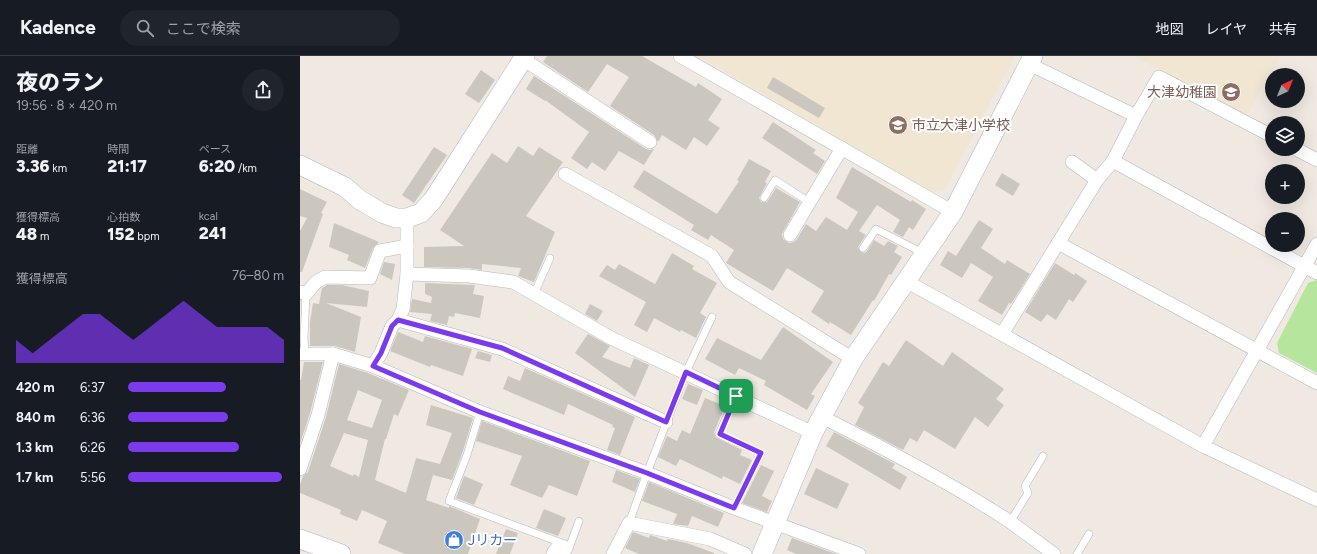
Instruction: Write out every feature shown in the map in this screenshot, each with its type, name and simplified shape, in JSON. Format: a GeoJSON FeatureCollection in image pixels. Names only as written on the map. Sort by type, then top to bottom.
{"type":"FeatureCollection","features":[{"type":"Feature","properties":{"kind":"street"},"geometry":{"type":"LineString","coordinates":[[680,56],[953,212]]}},
{"type":"Feature","properties":{"kind":"street"},"geometry":{"type":"LineString","coordinates":[[300,165],[345,187],[360,200],[382,213],[396,218],[407,218],[421,212],[433,200],[524,57],[650,142]]}},
{"type":"Feature","properties":{"kind":"street"},"geometry":{"type":"LineString","coordinates":[[762,554],[817,425],[854,359],[953,212],[1031,60],[1136,116]]}},
{"type":"Feature","properties":{"kind":"street"},"geometry":{"type":"LineString","coordinates":[[1002,334],[1097,180],[1113,161],[1136,116],[1159,77],[1265,132]]}},
{"type":"Feature","properties":{"kind":"street"},"geometry":{"type":"LineString","coordinates":[[790,235],[842,148]]}},
{"type":"Feature","properties":{"kind":"street"},"geometry":{"type":"LineString","coordinates":[[1305,154],[1317,160]]}},
{"type":"Feature","properties":{"kind":"street"},"geometry":{"type":"LineString","coordinates":[[1113,161],[1317,273]]}},
{"type":"Feature","properties":{"kind":"street"},"geometry":{"type":"LineString","coordinates":[[1072,162],[1097,180]]}},
{"type":"Feature","properties":{"kind":"street"},"geometry":{"type":"LineString","coordinates":[[565,174],[712,256],[729,282],[854,359]]}},
{"type":"Feature","properties":{"kind":"street"},"geometry":{"type":"LineString","coordinates":[[373,366],[381,353],[392,326],[398,320],[403,309],[407,274],[407,218]]}},
{"type":"Feature","properties":{"kind":"street"},"geometry":{"type":"LineString","coordinates":[[1058,242],[1317,383]]}},
{"type":"Feature","properties":{"kind":"street"},"geometry":{"type":"LineString","coordinates":[[1203,446],[1317,244]]}},
{"type":"Feature","properties":{"kind":"street"},"geometry":{"type":"LineString","coordinates":[[303,293],[316,282],[325,278],[370,278],[380,251],[407,246]]}},
{"type":"Feature","properties":{"kind":"street"},"geometry":{"type":"LineString","coordinates":[[407,274],[469,276],[513,282],[611,338],[736,396],[900,456],[1010,522],[1054,554]]}},
{"type":"Feature","properties":{"kind":"street"},"geometry":{"type":"LineString","coordinates":[[906,281],[1203,446],[1317,500]]}},
{"type":"Feature","properties":{"kind":"street"},"geometry":{"type":"LineString","coordinates":[[398,320],[502,348],[666,422]]}},
{"type":"Feature","properties":{"kind":"street"},"geometry":{"type":"LineString","coordinates":[[302,354],[333,354],[373,366],[480,412],[647,473],[734,508],[856,553]]}},
{"type":"Feature","properties":{"kind":"street"},"geometry":{"type":"LineString","coordinates":[[300,469],[318,415],[333,354]]}},
{"type":"Feature","properties":{"kind":"street"},"geometry":{"type":"LineString","coordinates":[[612,554],[629,523],[710,539],[745,554]]}},
{"type":"Feature","properties":{"kind":"street"},"geometry":{"type":"LineString","coordinates":[[300,539],[341,554]]}},
{"type":"Feature","properties":{"kind":"lane"},"geometry":{"type":"LineString","coordinates":[[764,198],[774,180],[809,202]]}},
{"type":"Feature","properties":{"kind":"lane"},"geometry":{"type":"LineString","coordinates":[[863,248],[876,230],[925,254]]}},
{"type":"Feature","properties":{"kind":"lane"},"geometry":{"type":"LineString","coordinates":[[534,294],[550,258]]}},
{"type":"Feature","properties":{"kind":"lane"},"geometry":{"type":"LineString","coordinates":[[302,354],[304,338],[303,293]]}},
{"type":"Feature","properties":{"kind":"lane"},"geometry":{"type":"LineString","coordinates":[[629,523],[686,372],[712,317]]}},
{"type":"Feature","properties":{"kind":"lane"},"geometry":{"type":"LineString","coordinates":[[734,508],[761,453],[720,434],[736,396]]}},
{"type":"Feature","properties":{"kind":"lane"},"geometry":{"type":"LineString","coordinates":[[480,412],[467,455],[449,501],[561,550],[579,521]]}},
{"type":"Feature","properties":{"kind":"lane"},"geometry":{"type":"LineString","coordinates":[[1010,522],[1028,493],[1025,486],[1043,456]]}},
{"type":"Feature","properties":{"kind":"lane"},"geometry":{"type":"LineString","coordinates":[[1077,554],[1089,534]]}},
{"type":"Feature","properties":{"kind":"shaded area","name":"市立大津小学校"},"geometry":{"type":"Polygon","coordinates":[[[691,56],[1015,56],[944,190],[930,192],[702,58],[697,59],[691,56]]]}},
{"type":"Feature","properties":{"kind":"shaded area","name":"大津幼稚園"},"geometry":{"type":"Polygon","coordinates":[[[1133,56],[1280,56],[1273,68],[1265,68],[1265,83],[1247,115],[1133,56]]]}},
{"type":"Feature","properties":{"kind":"green space"},"geometry":{"type":"Polygon","coordinates":[[[1317,280],[1317,373],[1279,353],[1277,343],[1308,283],[1317,280]]]}},
{"type":"Feature","properties":{"kind":"building"},"geometry":{"type":"Polygon","coordinates":[[[547,56],[642,56],[696,87],[698,83],[722,99],[708,120],[720,128],[707,146],[694,137],[686,150],[662,135],[658,142],[654,135],[610,106],[629,77],[607,64],[588,92],[543,62],[547,56]]]}},
{"type":"Feature","properties":{"kind":"building"},"geometry":{"type":"Polygon","coordinates":[[[481,70],[495,80],[479,103],[465,94],[481,70]]]}},
{"type":"Feature","properties":{"kind":"building"},"geometry":{"type":"Polygon","coordinates":[[[534,76],[646,149],[654,149],[644,165],[619,151],[605,171],[592,162],[587,169],[571,158],[589,132],[545,100],[526,89],[534,76]]]}},
{"type":"Feature","properties":{"kind":"building"},"geometry":{"type":"Polygon","coordinates":[[[773,77],[825,108],[819,118],[767,88],[773,77]]]}},
{"type":"Feature","properties":{"kind":"building"},"geometry":{"type":"Polygon","coordinates":[[[773,122],[816,150],[813,153],[825,161],[817,174],[762,138],[773,122]]]}},
{"type":"Feature","properties":{"kind":"building"},"geometry":{"type":"Polygon","coordinates":[[[518,146],[533,156],[539,147],[563,162],[526,216],[555,232],[534,282],[518,276],[521,268],[482,264],[482,270],[469,268],[424,267],[424,247],[464,246],[440,230],[492,153],[507,163],[518,146]]]}},
{"type":"Feature","properties":{"kind":"building"},"geometry":{"type":"Polygon","coordinates":[[[434,147],[447,155],[414,203],[402,195],[434,147]]]}},
{"type":"Feature","properties":{"kind":"building"},"geometry":{"type":"Polygon","coordinates":[[[749,159],[771,171],[765,182],[767,183],[759,198],[761,202],[767,202],[776,188],[800,202],[782,234],[783,239],[789,243],[794,242],[797,239],[806,224],[816,231],[826,217],[847,230],[858,212],[836,198],[852,167],[911,202],[912,200],[926,209],[913,230],[909,227],[903,237],[893,232],[900,220],[877,205],[859,231],[866,235],[858,247],[861,252],[865,253],[874,240],[884,246],[888,241],[898,246],[894,252],[902,257],[891,275],[889,274],[874,301],[873,300],[851,335],[830,322],[829,324],[811,312],[824,291],[787,268],[773,291],[726,263],[734,250],[711,235],[708,240],[691,230],[694,225],[633,187],[644,170],[717,214],[739,181],[737,180],[749,159]]]}},
{"type":"Feature","properties":{"kind":"building"},"geometry":{"type":"Polygon","coordinates":[[[1002,173],[1020,184],[1013,196],[995,185],[1002,173]]]}},
{"type":"Feature","properties":{"kind":"building"},"geometry":{"type":"Polygon","coordinates":[[[300,189],[327,202],[321,213],[323,214],[302,272],[300,272],[300,231],[307,218],[300,216],[300,189]]]}},
{"type":"Feature","properties":{"kind":"building"},"geometry":{"type":"Polygon","coordinates":[[[979,220],[993,229],[981,248],[1005,264],[1007,260],[1030,274],[1011,304],[1009,303],[1002,315],[978,301],[993,277],[971,263],[962,278],[940,265],[948,251],[956,256],[979,220]]]}},
{"type":"Feature","properties":{"kind":"building"},"geometry":{"type":"Polygon","coordinates":[[[334,223],[379,242],[373,248],[365,268],[347,260],[349,255],[329,247],[334,223]]]}},
{"type":"Feature","properties":{"kind":"building"},"geometry":{"type":"Polygon","coordinates":[[[672,253],[694,266],[692,269],[717,283],[700,313],[706,317],[696,338],[681,330],[680,332],[654,318],[647,332],[634,325],[646,302],[599,276],[607,265],[615,270],[619,264],[655,284],[672,253]]]}},
{"type":"Feature","properties":{"kind":"building"},"geometry":{"type":"Polygon","coordinates":[[[384,262],[395,264],[392,280],[380,274],[384,262]]]}},
{"type":"Feature","properties":{"kind":"building"},"geometry":{"type":"Polygon","coordinates":[[[1055,263],[1087,281],[1073,302],[1069,299],[1056,320],[1047,314],[1041,322],[1025,312],[1055,263]]]}},
{"type":"Feature","properties":{"kind":"building"},"geometry":{"type":"Polygon","coordinates":[[[425,283],[475,285],[473,294],[484,296],[480,318],[455,313],[454,317],[449,316],[447,325],[430,321],[432,314],[410,312],[412,299],[431,303],[432,297],[425,294],[425,283]]]}},
{"type":"Feature","properties":{"kind":"building"},"geometry":{"type":"Polygon","coordinates":[[[327,285],[342,285],[369,291],[367,307],[326,303],[361,317],[355,352],[335,346],[310,346],[310,322],[313,303],[319,304],[322,288],[327,285]]]}},
{"type":"Feature","properties":{"kind":"building"},"geometry":{"type":"Polygon","coordinates":[[[590,304],[603,311],[597,321],[585,314],[590,304]]]}},
{"type":"Feature","properties":{"kind":"building"},"geometry":{"type":"Polygon","coordinates":[[[783,327],[833,362],[811,394],[815,396],[807,410],[764,385],[766,381],[739,368],[735,375],[705,359],[717,338],[761,360],[783,327]]]}},
{"type":"Feature","properties":{"kind":"building"},"geometry":{"type":"Polygon","coordinates":[[[398,332],[423,342],[425,336],[472,349],[463,376],[431,365],[430,367],[390,351],[398,332]]]}},
{"type":"Feature","properties":{"kind":"building"},"geometry":{"type":"Polygon","coordinates":[[[588,334],[610,346],[602,357],[630,368],[634,358],[649,365],[635,397],[575,353],[588,334]]]}},
{"type":"Feature","properties":{"kind":"building"},"geometry":{"type":"Polygon","coordinates":[[[906,340],[943,366],[952,352],[1004,389],[996,399],[1004,405],[988,427],[975,417],[955,449],[924,430],[917,442],[910,438],[903,450],[855,425],[864,407],[858,403],[883,362],[889,366],[906,340]]]}},
{"type":"Feature","properties":{"kind":"building"},"geometry":{"type":"Polygon","coordinates":[[[478,351],[492,355],[490,362],[475,358],[478,351]]]}},
{"type":"Feature","properties":{"kind":"building"},"geometry":{"type":"Polygon","coordinates":[[[304,362],[323,362],[310,413],[300,444],[300,380],[304,362]]]}},
{"type":"Feature","properties":{"kind":"building"},"geometry":{"type":"Polygon","coordinates":[[[339,364],[368,373],[409,390],[398,416],[394,414],[385,439],[375,480],[406,493],[416,458],[440,464],[452,433],[426,425],[431,405],[473,418],[452,480],[433,475],[426,500],[449,508],[449,506],[480,519],[468,554],[405,554],[378,543],[387,521],[362,510],[357,521],[340,514],[341,510],[300,493],[300,485],[303,476],[308,472],[326,417],[339,364]],[[358,390],[347,420],[372,428],[382,400],[358,390]],[[344,433],[330,466],[359,477],[368,440],[344,433]]]}},
{"type":"Feature","properties":{"kind":"building"},"geometry":{"type":"Polygon","coordinates":[[[525,368],[635,417],[620,455],[607,450],[615,428],[612,427],[613,425],[568,404],[564,415],[503,389],[508,376],[520,381],[525,368]]]}},
{"type":"Feature","properties":{"kind":"building"},"geometry":{"type":"Polygon","coordinates":[[[688,384],[703,390],[697,405],[682,399],[688,384]]]}},
{"type":"Feature","properties":{"kind":"building"},"geometry":{"type":"Polygon","coordinates":[[[705,398],[725,406],[714,432],[715,437],[742,450],[740,455],[752,460],[740,484],[723,476],[722,479],[680,459],[676,466],[658,457],[667,436],[677,441],[682,430],[690,434],[705,398]]]}},
{"type":"Feature","properties":{"kind":"building"},"geometry":{"type":"Polygon","coordinates":[[[482,421],[590,461],[577,496],[549,485],[542,498],[510,485],[522,456],[476,441],[482,421]]]}},
{"type":"Feature","properties":{"kind":"building"},"geometry":{"type":"Polygon","coordinates":[[[834,432],[895,464],[892,468],[907,477],[900,490],[826,446],[834,432]]]}},
{"type":"Feature","properties":{"kind":"building"},"geometry":{"type":"Polygon","coordinates":[[[761,465],[774,471],[762,496],[772,501],[767,512],[742,503],[761,465]]]}},
{"type":"Feature","properties":{"kind":"building"},"geometry":{"type":"Polygon","coordinates":[[[816,468],[849,484],[837,509],[804,494],[816,468]]]}},
{"type":"Feature","properties":{"kind":"building"},"geometry":{"type":"Polygon","coordinates":[[[616,470],[640,479],[635,492],[612,482],[616,470]]]}},
{"type":"Feature","properties":{"kind":"building"},"geometry":{"type":"Polygon","coordinates":[[[464,476],[483,484],[474,505],[456,498],[464,476]]]}},
{"type":"Feature","properties":{"kind":"building"},"geometry":{"type":"Polygon","coordinates":[[[649,482],[724,513],[718,527],[692,516],[688,526],[673,524],[677,514],[642,501],[649,482]]]}},
{"type":"Feature","properties":{"kind":"building"},"geometry":{"type":"Polygon","coordinates":[[[544,509],[566,518],[558,536],[536,528],[544,509]]]}},
{"type":"Feature","properties":{"kind":"building"},"geometry":{"type":"Polygon","coordinates":[[[506,529],[518,533],[510,554],[496,554],[506,529]]]}},
{"type":"Feature","properties":{"kind":"building"},"geometry":{"type":"Polygon","coordinates":[[[633,532],[649,538],[650,535],[667,541],[668,539],[687,543],[714,554],[639,554],[625,548],[633,532]]]}},
{"type":"Feature","properties":{"kind":"building"},"geometry":{"type":"Polygon","coordinates":[[[792,538],[836,554],[796,554],[787,550],[792,538]]]}},
{"type":"Feature","properties":{"kind":"place","name":"大津幼稚園"},"geometry":{"type":"Point","coordinates":[1231,92]}},
{"type":"Feature","properties":{"kind":"place","name":"市立大津小学校"},"geometry":{"type":"Point","coordinates":[898,125]}},
{"type":"Feature","properties":{"kind":"place","name":"Jリカー"},"geometry":{"type":"Point","coordinates":[454,540]}},
{"type":"Feature","properties":{"kind":"route"},"geometry":{"type":"LineString","coordinates":[[398,320],[502,348],[666,422],[686,372],[736,396],[720,434],[761,453],[734,508],[647,473],[480,412],[373,366],[381,353],[392,326],[398,320]]}}]}
